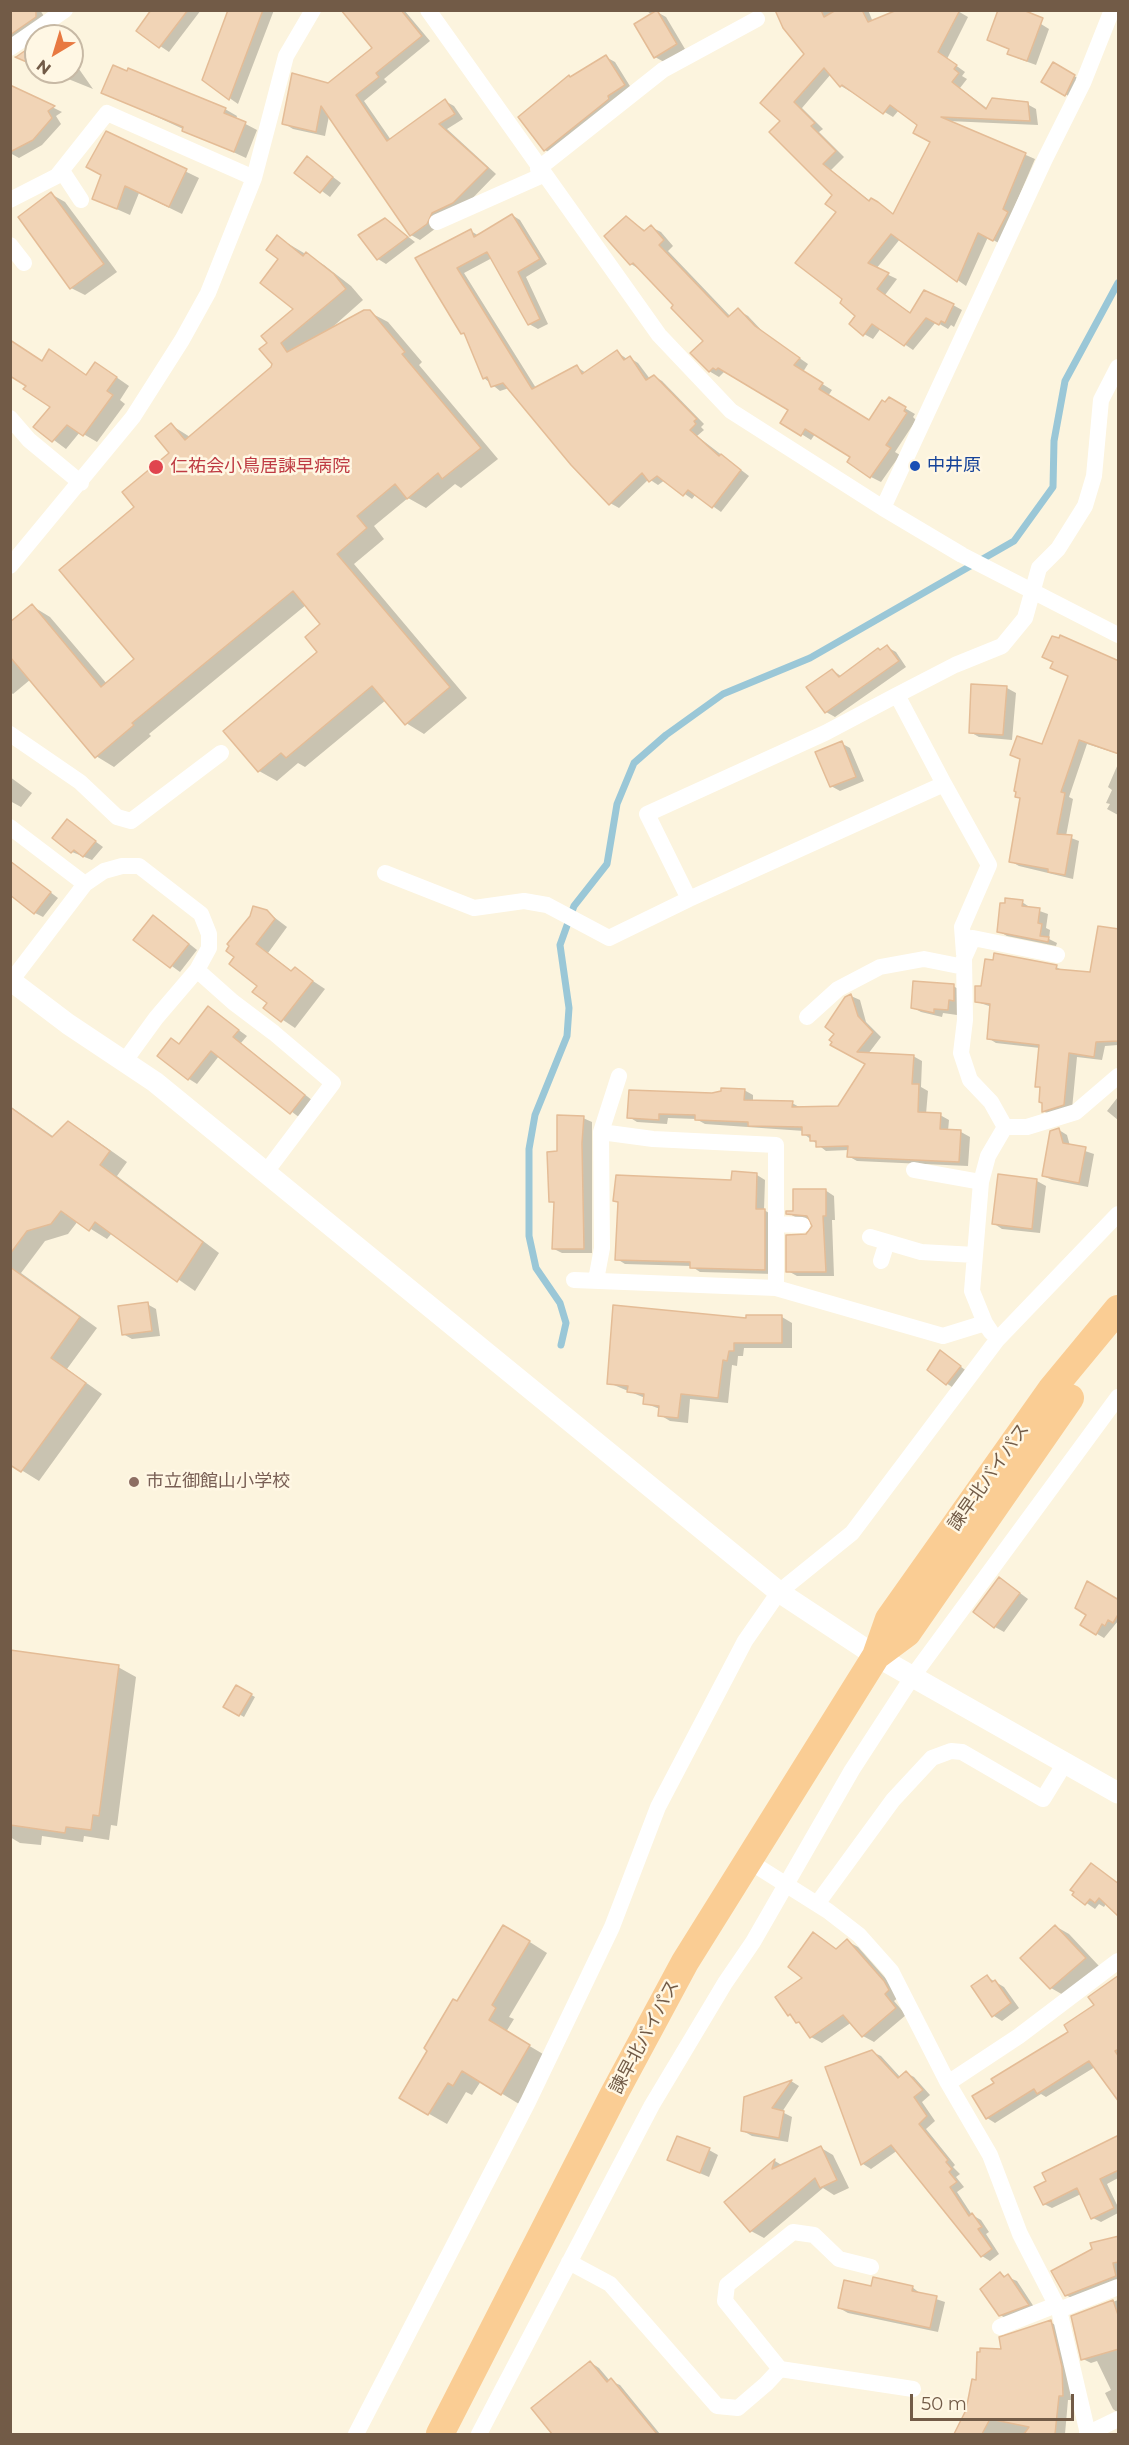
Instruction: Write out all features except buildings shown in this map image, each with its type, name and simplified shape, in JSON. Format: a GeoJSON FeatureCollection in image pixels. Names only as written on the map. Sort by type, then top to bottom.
{"type":"FeatureCollection","features":[{"type":"Feature","properties":{"kind":"highway","name":"諫早北バイパス"},"geometry":{"type":"LineString","coordinates":[[440,2434],[614,2094],[685,1962],[876,1656],[889,1619],[1051,1390],[1119,1309]]}},
{"type":"Feature","properties":{"kind":"highway","name":"諫早北バイパス"},"geometry":{"type":"LineString","coordinates":[[876,1656],[908,1633],[1065,1404],[1119,1337]]}},
{"type":"Feature","properties":{"kind":"street"},"geometry":{"type":"LineString","coordinates":[[10,48],[65,10]]}},
{"type":"Feature","properties":{"kind":"street"},"geometry":{"type":"LineString","coordinates":[[10,566],[81,483],[133,417],[182,340],[208,293],[254,178],[286,56],[313,10]]}},
{"type":"Feature","properties":{"kind":"street"},"geometry":{"type":"LineString","coordinates":[[428,10],[659,335],[731,411],[883,508],[962,555],[1119,635]]}},
{"type":"Feature","properties":{"kind":"street"},"geometry":{"type":"LineString","coordinates":[[883,508],[1045,159],[1083,83],[1112,10]]}},
{"type":"Feature","properties":{"kind":"street"},"geometry":{"type":"LineString","coordinates":[[437,222],[541,172],[663,70],[757,19]]}},
{"type":"Feature","properties":{"kind":"street"},"geometry":{"type":"LineString","coordinates":[[10,200],[57,176],[107,113],[254,178]]}},
{"type":"Feature","properties":{"kind":"street"},"geometry":{"type":"LineString","coordinates":[[62,171],[81,200]]}},
{"type":"Feature","properties":{"kind":"street"},"geometry":{"type":"LineString","coordinates":[[10,245],[24,263]]}},
{"type":"Feature","properties":{"kind":"street"},"geometry":{"type":"LineString","coordinates":[[689,898],[646,814],[825,733],[954,665],[1002,646],[1025,618],[1038,568],[1058,549],[1085,506],[1094,476],[1101,400],[1119,368]]}},
{"type":"Feature","properties":{"kind":"street"},"geometry":{"type":"LineString","coordinates":[[10,418],[29,440],[81,483]]}},
{"type":"Feature","properties":{"kind":"street"},"geometry":{"type":"LineString","coordinates":[[897,695],[989,865],[962,927],[965,1020],[961,1053],[969,1080],[991,1102],[1005,1127]]}},
{"type":"Feature","properties":{"kind":"street"},"geometry":{"type":"LineString","coordinates":[[10,734],[80,782],[117,817],[130,821],[221,753]]}},
{"type":"Feature","properties":{"kind":"street"},"geometry":{"type":"LineString","coordinates":[[385,873],[474,908],[524,901],[547,905],[609,938],[689,898],[944,784]]}},
{"type":"Feature","properties":{"kind":"street"},"geometry":{"type":"LineString","coordinates":[[10,827],[85,884]]}},
{"type":"Feature","properties":{"kind":"street"},"geometry":{"type":"LineString","coordinates":[[124,1062],[156,1018],[197,970],[209,948],[209,934],[201,914],[139,866],[122,866],[105,871],[85,884],[11,980],[124,1062],[155,1082],[779,1592],[876,1656],[1119,1793]]}},
{"type":"Feature","properties":{"kind":"street"},"geometry":{"type":"LineString","coordinates":[[964,963],[973,938],[1057,954]]}},
{"type":"Feature","properties":{"kind":"street"},"geometry":{"type":"LineString","coordinates":[[807,1017],[838,989],[880,967],[924,959],[964,963]]}},
{"type":"Feature","properties":{"kind":"street"},"geometry":{"type":"LineString","coordinates":[[197,970],[333,1083],[266,1172]]}},
{"type":"Feature","properties":{"kind":"street"},"geometry":{"type":"LineString","coordinates":[[596,1280],[602,1248],[601,1132],[619,1076]]}},
{"type":"Feature","properties":{"kind":"street"},"geometry":{"type":"LineString","coordinates":[[1005,1127],[1027,1127],[1076,1112],[1119,1076]]}},
{"type":"Feature","properties":{"kind":"street"},"geometry":{"type":"LineString","coordinates":[[997,1340],[985,1323],[972,1291],[981,1182],[988,1156],[1005,1127]]}},
{"type":"Feature","properties":{"kind":"street"},"geometry":{"type":"LineString","coordinates":[[601,1132],[653,1139],[776,1145],[776,1288]]}},
{"type":"Feature","properties":{"kind":"street"},"geometry":{"type":"LineString","coordinates":[[914,1170],[981,1182]]}},
{"type":"Feature","properties":{"kind":"street"},"geometry":{"type":"LineString","coordinates":[[356,2434],[553,2051],[612,1927],[658,1807],[690,1741],[745,1641],[779,1592],[852,1533],[997,1340],[1119,1214]]}},
{"type":"Feature","properties":{"kind":"street"},"geometry":{"type":"LineString","coordinates":[[776,1224],[802,1225]]}},
{"type":"Feature","properties":{"kind":"street"},"geometry":{"type":"LineString","coordinates":[[870,1237],[921,1252],[975,1255]]}},
{"type":"Feature","properties":{"kind":"street"},"geometry":{"type":"LineString","coordinates":[[881,1262],[887,1242]]}},
{"type":"Feature","properties":{"kind":"street"},"geometry":{"type":"LineString","coordinates":[[574,1280],[776,1288],[943,1336],[985,1323]]}},
{"type":"Feature","properties":{"kind":"street"},"geometry":{"type":"LineString","coordinates":[[479,2434],[652,2105],[786,1885],[852,1770],[913,1676],[1119,1397]]}},
{"type":"Feature","properties":{"kind":"street"},"geometry":{"type":"LineString","coordinates":[[817,1904],[893,1800],[932,1758],[951,1751],[963,1752],[1043,1799],[1065,1763]]}},
{"type":"Feature","properties":{"kind":"street"},"geometry":{"type":"LineString","coordinates":[[747,1860],[817,1904],[859,1935],[891,1971],[948,2083],[990,2155],[1020,2234],[1058,2307],[1088,2434],[1119,2419]]}},
{"type":"Feature","properties":{"kind":"street"},"geometry":{"type":"LineString","coordinates":[[948,2083],[1019,2036],[1119,1961]]}},
{"type":"Feature","properties":{"kind":"street"},"geometry":{"type":"LineString","coordinates":[[871,2267],[839,2259],[814,2235],[793,2232],[727,2285],[725,2301],[780,2369],[913,2389]]}},
{"type":"Feature","properties":{"kind":"street"},"geometry":{"type":"LineString","coordinates":[[569,2262],[610,2284],[717,2406],[738,2408],[766,2385],[780,2369]]}},
{"type":"Feature","properties":{"kind":"street"},"geometry":{"type":"LineString","coordinates":[[1000,2327],[1119,2287]]}},
{"type":"Feature","properties":{"kind":"waterway"},"geometry":{"type":"LineString","coordinates":[[561,1345],[566,1323],[560,1303],[536,1268],[529,1236],[529,1149],[535,1115],[567,1036],[569,1008],[560,945],[574,906],[607,864],[617,804],[634,763],[666,735],[723,694],[810,658],[1014,541],[1053,487],[1054,441],[1065,381],[1118,283]]}},
{"type":"Feature","properties":{"kind":"place","name":"中井原"},"geometry":{"type":"Point","coordinates":[915,466]}},
{"type":"Feature","properties":{"kind":"place","name":"仁祐会小鳥居諫早病院"},"geometry":{"type":"Point","coordinates":[156,467]}},
{"type":"Feature","properties":{"kind":"place","name":"市立御館山小学校"},"geometry":{"type":"Point","coordinates":[134,1482]}}]}
